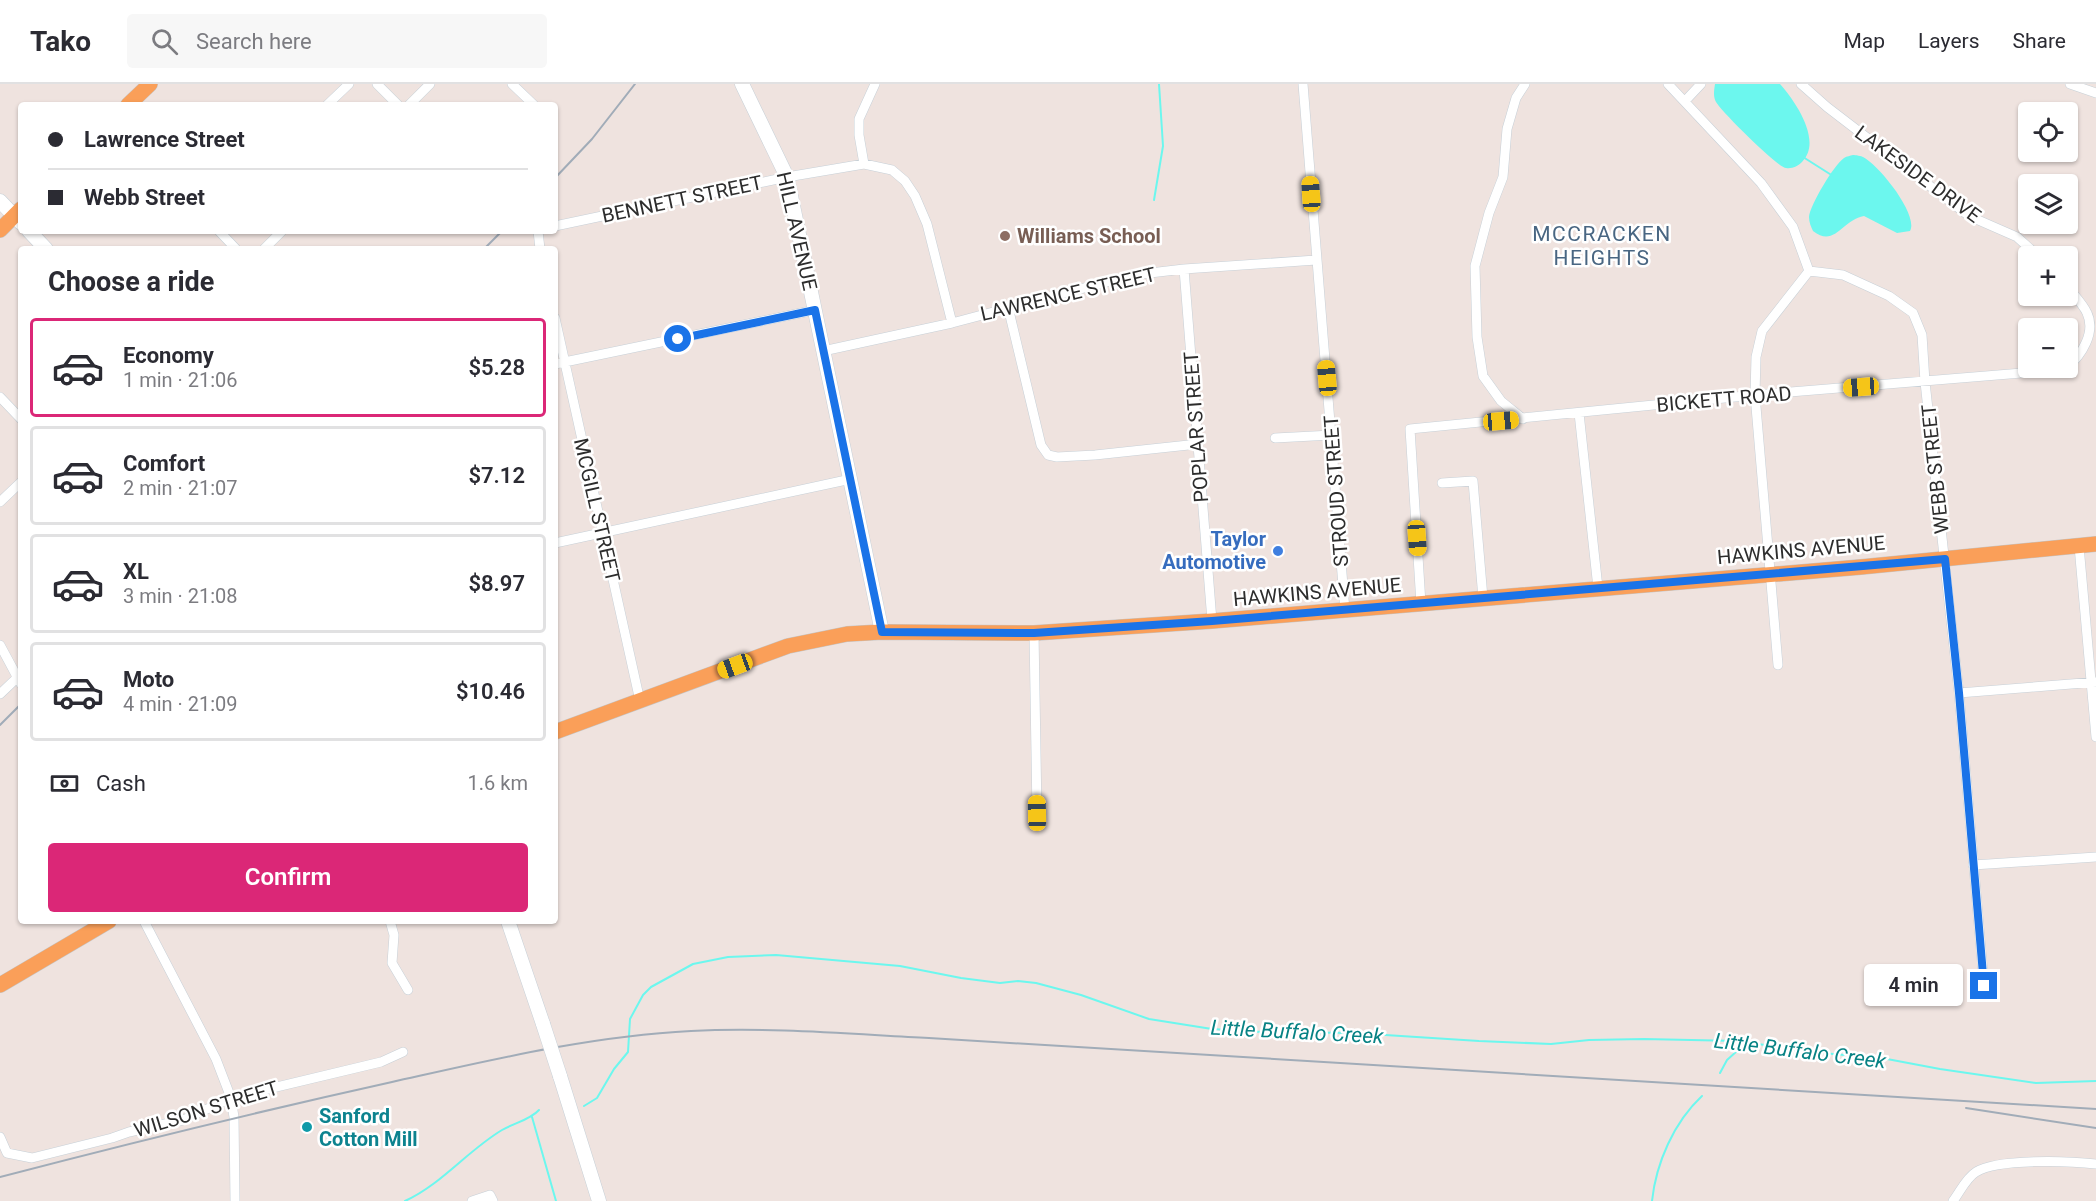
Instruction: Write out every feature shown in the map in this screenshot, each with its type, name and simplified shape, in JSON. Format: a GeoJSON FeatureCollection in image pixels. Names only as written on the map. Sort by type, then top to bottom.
{"type":"FeatureCollection","features":[{"type":"Feature","properties":{"kind":"main road"},"geometry":{"type":"LineString","coordinates":[[131,102],[150,84]]}},
{"type":"Feature","properties":{"kind":"main road"},"geometry":{"type":"LineString","coordinates":[[0,230],[18,217]]}},
{"type":"Feature","properties":{"kind":"main road","name":"HAWKINS AVENUE"},"geometry":{"type":"LineString","coordinates":[[558,731],[788,646],[848,634],[882,632],[1034,633],[1212,621],[1945,559],[2096,544]]}},
{"type":"Feature","properties":{"kind":"main road"},"geometry":{"type":"LineString","coordinates":[[0,985],[104,924]]}},
{"type":"Feature","properties":{"kind":"street"},"geometry":{"type":"LineString","coordinates":[[330,102],[349,84]]}},
{"type":"Feature","properties":{"kind":"street"},"geometry":{"type":"LineString","coordinates":[[377,84],[395,102]]}},
{"type":"Feature","properties":{"kind":"street"},"geometry":{"type":"LineString","coordinates":[[412,102],[430,84]]}},
{"type":"Feature","properties":{"kind":"street"},"geometry":{"type":"LineString","coordinates":[[512,84],[531,102]]}},
{"type":"Feature","properties":{"kind":"street","name":"HILL AVENUE"},"geometry":{"type":"LineString","coordinates":[[742,84],[787,177],[882,632]]}},
{"type":"Feature","properties":{"kind":"street"},"geometry":{"type":"LineString","coordinates":[[864,164],[859,119],[875,84]]}},
{"type":"Feature","properties":{"kind":"street","name":"STROUD STREET"},"geometry":{"type":"LineString","coordinates":[[1303,84],[1345,611]]}},
{"type":"Feature","properties":{"kind":"street"},"geometry":{"type":"LineString","coordinates":[[1523,418],[1501,401],[1483,376],[1477,337],[1475,266],[1489,213],[1503,177],[1507,129],[1516,98],[1525,84]]}},
{"type":"Feature","properties":{"kind":"street"},"geometry":{"type":"LineString","coordinates":[[1668,84],[1761,183],[1793,227],[1809,271],[1762,331],[1756,357],[1755,395],[1778,665]]}},
{"type":"Feature","properties":{"kind":"street"},"geometry":{"type":"LineString","coordinates":[[1685,101],[1701,84]]}},
{"type":"Feature","properties":{"kind":"street","name":"LAKESIDE DRIVE"},"geometry":{"type":"LineString","coordinates":[[1801,84],[1827,107],[1969,216],[2017,237],[2027,246]]}},
{"type":"Feature","properties":{"kind":"street"},"geometry":{"type":"LineString","coordinates":[[2070,84],[2096,93]]}},
{"type":"Feature","properties":{"kind":"street","name":"BENNETT STREET"},"geometry":{"type":"LineString","coordinates":[[558,225],[787,177],[864,164],[892,170],[905,181],[915,196],[927,224],[952,323]]}},
{"type":"Feature","properties":{"kind":"street"},"geometry":{"type":"LineString","coordinates":[[0,201],[18,215]]}},
{"type":"Feature","properties":{"kind":"street"},"geometry":{"type":"LineString","coordinates":[[32,234],[43,246]]}},
{"type":"Feature","properties":{"kind":"street"},"geometry":{"type":"LineString","coordinates":[[222,234],[233,246]]}},
{"type":"Feature","properties":{"kind":"street"},"geometry":{"type":"LineString","coordinates":[[267,246],[279,234]]}},
{"type":"Feature","properties":{"kind":"street","name":"LAWRENCE STREET"},"geometry":{"type":"LineString","coordinates":[[823,351],[952,323],[1133,275],[1184,269],[1316,260]]}},
{"type":"Feature","properties":{"kind":"street","name":"POPLAR STREET"},"geometry":{"type":"LineString","coordinates":[[1184,269],[1212,621]]}},
{"type":"Feature","properties":{"kind":"street","name":"WEBB STREET"},"geometry":{"type":"LineString","coordinates":[[1809,271],[1843,275],[1889,296],[1912,313],[1922,335],[1925,382],[1959,693],[1984,986]]}},
{"type":"Feature","properties":{"kind":"street"},"geometry":{"type":"LineString","coordinates":[[2078,301],[2087,313],[2090,328],[2078,356]]}},
{"type":"Feature","properties":{"kind":"street"},"geometry":{"type":"LineString","coordinates":[[1008,307],[1041,445],[1047,453],[1057,457],[1198,444]]}},
{"type":"Feature","properties":{"kind":"street"},"geometry":{"type":"LineString","coordinates":[[560,363],[815,310]]}},
{"type":"Feature","properties":{"kind":"street","name":"MCGILL STREET"},"geometry":{"type":"LineString","coordinates":[[558,345],[560,363],[640,701]]}},
{"type":"Feature","properties":{"kind":"street"},"geometry":{"type":"LineString","coordinates":[[1925,382],[2018,374]]}},
{"type":"Feature","properties":{"kind":"street","name":"BICKETT ROAD"},"geometry":{"type":"LineString","coordinates":[[1421,604],[1410,429],[1755,395],[1925,382]]}},
{"type":"Feature","properties":{"kind":"street"},"geometry":{"type":"LineString","coordinates":[[0,397],[18,416]]}},
{"type":"Feature","properties":{"kind":"street"},"geometry":{"type":"LineString","coordinates":[[1579,413],[1598,588]]}},
{"type":"Feature","properties":{"kind":"street"},"geometry":{"type":"LineString","coordinates":[[1275,438],[1332,435]]}},
{"type":"Feature","properties":{"kind":"street"},"geometry":{"type":"LineString","coordinates":[[558,542],[851,479]]}},
{"type":"Feature","properties":{"kind":"street"},"geometry":{"type":"LineString","coordinates":[[1442,483],[1473,481],[1483,598]]}},
{"type":"Feature","properties":{"kind":"street"},"geometry":{"type":"LineString","coordinates":[[0,502],[18,485]]}},
{"type":"Feature","properties":{"kind":"street"},"geometry":{"type":"LineString","coordinates":[[2079,546],[2094,682],[2096,737]]}},
{"type":"Feature","properties":{"kind":"street"},"geometry":{"type":"LineString","coordinates":[[1034,633],[1037,813]]}},
{"type":"Feature","properties":{"kind":"street"},"geometry":{"type":"LineString","coordinates":[[0,645],[18,675]]}},
{"type":"Feature","properties":{"kind":"street"},"geometry":{"type":"LineString","coordinates":[[0,694],[18,680]]}},
{"type":"Feature","properties":{"kind":"street"},"geometry":{"type":"LineString","coordinates":[[1959,693],[2094,682]]}},
{"type":"Feature","properties":{"kind":"street"},"geometry":{"type":"LineString","coordinates":[[1974,865],[2096,857]]}},
{"type":"Feature","properties":{"kind":"street"},"geometry":{"type":"LineString","coordinates":[[146,924],[216,1059],[231,1098],[234,1118],[235,1201]]}},
{"type":"Feature","properties":{"kind":"street"},"geometry":{"type":"LineString","coordinates":[[391,924],[394,935],[392,963],[408,990]]}},
{"type":"Feature","properties":{"kind":"street"},"geometry":{"type":"LineString","coordinates":[[509,924],[599,1201]]}},
{"type":"Feature","properties":{"kind":"street","name":"WILSON STREET"},"geometry":{"type":"LineString","coordinates":[[0,1137],[7,1154],[32,1158],[183,1120],[231,1098],[381,1062],[403,1052]]}},
{"type":"Feature","properties":{"kind":"street"},"geometry":{"type":"LineString","coordinates":[[1953,1201],[1973,1174],[1992,1166],[2052,1161],[2096,1164]]}},
{"type":"Feature","properties":{"kind":"street"},"geometry":{"type":"LineString","coordinates":[[472,1201],[491,1198]]}},
{"type":"Feature","properties":{"kind":"water"},"geometry":{"type":"Polygon","coordinates":[[[1715,84],[1780,84],[1793,100],[1805,122],[1810,143],[1808,153],[1802,162],[1795,167],[1786,168],[1762,149],[1716,102],[1715,84]]]}},
{"type":"Feature","properties":{"kind":"water"},"geometry":{"type":"Polygon","coordinates":[[[1853,155],[1870,162],[1896,191],[1909,214],[1910,231],[1897,233],[1864,216],[1856,218],[1833,235],[1821,235],[1813,231],[1809,217],[1818,195],[1840,162],[1845,157],[1853,155]]]}},
{"type":"Feature","properties":{"kind":"waterway"},"geometry":{"type":"LineString","coordinates":[[1154,200],[1163,146],[1159,84]]}},
{"type":"Feature","properties":{"kind":"waterway"},"geometry":{"type":"LineString","coordinates":[[1803,157],[1833,176]]}},
{"type":"Feature","properties":{"kind":"waterway","name":"Little Buffalo Creek"},"geometry":{"type":"LineString","coordinates":[[584,1106],[597,1098],[614,1069],[628,1052],[630,1019],[643,995],[651,987],[693,964],[728,957],[776,955],[900,966],[1000,983],[1018,981],[1036,983],[1081,995],[1149,1019],[1212,1029],[1354,1033],[1551,1044],[1589,1040],[1644,1039],[1738,1041],[1812,1052],[1887,1059],[2036,1083],[2096,1081]]}},
{"type":"Feature","properties":{"kind":"waterway"},"geometry":{"type":"LineString","coordinates":[[1720,1073],[1727,1060],[1747,1042]]}},
{"type":"Feature","properties":{"kind":"waterway"},"geometry":{"type":"LineString","coordinates":[[1652,1201],[1658,1172],[1668,1144],[1683,1118],[1702,1096]]}},
{"type":"Feature","properties":{"kind":"waterway","name":"Little Buffalo Creek"},"geometry":{"type":"LineString","coordinates":[[405,1201],[431,1186],[489,1138],[539,1110]]}},
{"type":"Feature","properties":{"kind":"waterway"},"geometry":{"type":"LineString","coordinates":[[532,1117],[556,1201]]}},
{"type":"Feature","properties":{"kind":"railway"},"geometry":{"type":"LineString","coordinates":[[558,175],[592,139],[635,84]]}},
{"type":"Feature","properties":{"kind":"railway"},"geometry":{"type":"LineString","coordinates":[[487,246],[499,234]]}},
{"type":"Feature","properties":{"kind":"railway"},"geometry":{"type":"LineString","coordinates":[[0,725],[18,707]]}},
{"type":"Feature","properties":{"kind":"railway"},"geometry":{"type":"LineString","coordinates":[[0,1177],[245,1116],[503,1058],[616,1038],[721,1030],[929,1038],[2096,1109]]}},
{"type":"Feature","properties":{"kind":"railway"},"geometry":{"type":"LineString","coordinates":[[1966,1108],[2096,1128]]}},
{"type":"Feature","properties":{"kind":"place","name":"Williams School"},"geometry":{"type":"Point","coordinates":[1005,236]}},
{"type":"Feature","properties":{"kind":"place","name":"Taylor Automotive"},"geometry":{"type":"Point","coordinates":[1278,551]}},
{"type":"Feature","properties":{"kind":"place","name":"Sanford Cotton Mill"},"geometry":{"type":"Point","coordinates":[307,1127]}},
{"type":"Feature","properties":{"kind":"district","name":"MCCRACKEN HEIGHTS"},"geometry":{"type":"Point","coordinates":[1602,246]}},
{"type":"Feature","properties":{"kind":"route"},"geometry":{"type":"LineString","coordinates":[[678,339],[815,310],[882,632],[1034,633],[1212,621],[1945,559],[1984,986]]}}]}
